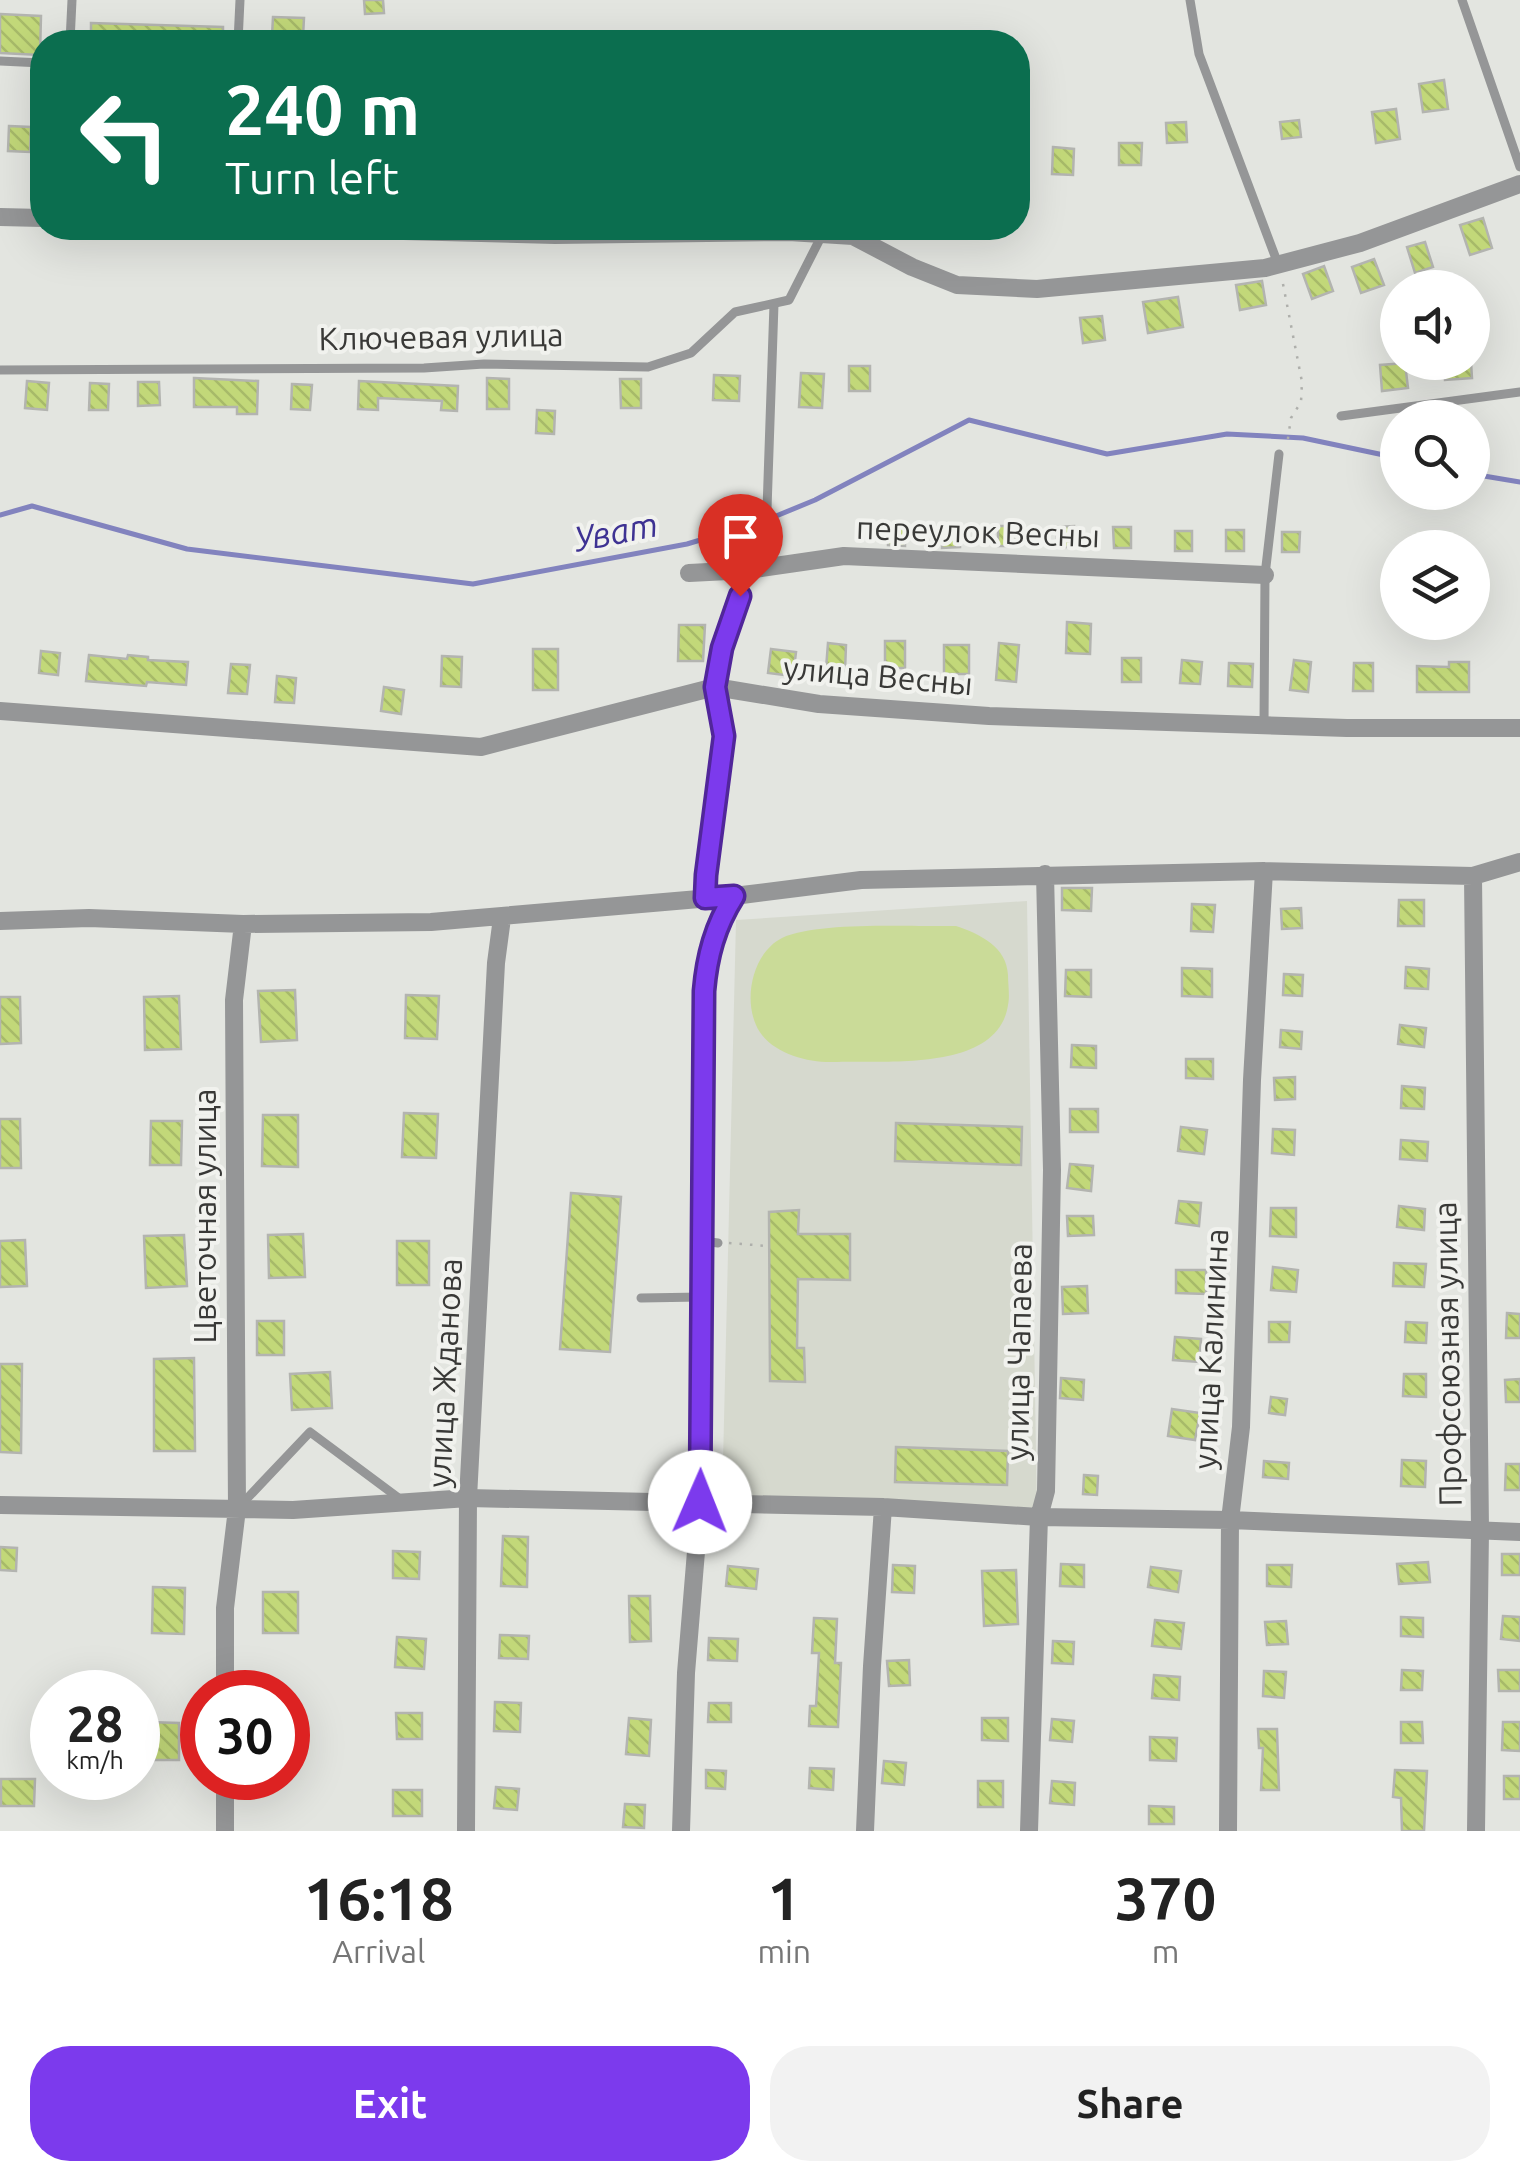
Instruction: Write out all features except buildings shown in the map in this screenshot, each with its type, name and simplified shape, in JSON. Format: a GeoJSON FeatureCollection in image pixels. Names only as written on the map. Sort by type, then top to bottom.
{"type":"FeatureCollection","features":[{"type":"Feature","properties":{"kind":"street"},"geometry":{"type":"LineString","coordinates":[[861,240],[957,285],[1037,289],[1176,278],[1278,264],[1360,243],[1520,184]]}},
{"type":"Feature","properties":{"kind":"street"},"geometry":{"type":"LineString","coordinates":[[0,216],[30,217]]}},
{"type":"Feature","properties":{"kind":"street","name":"переулок Весны"},"geometry":{"type":"LineString","coordinates":[[690,573],[756,569],[844,556],[1266,575]]}},
{"type":"Feature","properties":{"kind":"street","name":"улица Весны"},"geometry":{"type":"LineString","coordinates":[[0,711],[481,747],[715,687],[819,704],[970,715],[1264,725],[1520,728]]}},
{"type":"Feature","properties":{"kind":"street"},"geometry":{"type":"LineString","coordinates":[[1473,876],[1520,862]]}},
{"type":"Feature","properties":{"kind":"street"},"geometry":{"type":"LineString","coordinates":[[0,920],[430,922],[734,896],[861,880],[1264,870],[1473,876],[1520,871]]}},
{"type":"Feature","properties":{"kind":"street","name":"улица Калинина"},"geometry":{"type":"LineString","coordinates":[[1228,1831],[1230,1520],[1240,1427],[1264,870]]}},
{"type":"Feature","properties":{"kind":"street","name":"улица Чапаева"},"geometry":{"type":"LineString","coordinates":[[1029,1831],[1040,1517],[1046,1491],[1052,1170],[1045,874]]}},
{"type":"Feature","properties":{"kind":"street","name":"Профсоюзная улица"},"geometry":{"type":"LineString","coordinates":[[1473,876],[1480,1531],[1476,1831]]}},
{"type":"Feature","properties":{"kind":"street"},"geometry":{"type":"LineString","coordinates":[[681,1831],[686,1672],[700,1502],[701,1297],[710,1242],[705,976],[715,932],[734,896]]}},
{"type":"Feature","properties":{"kind":"street","name":"улица Жданова"},"geometry":{"type":"LineString","coordinates":[[466,1831],[468,1498],[496,963],[502,918]]}},
{"type":"Feature","properties":{"kind":"street","name":"Цветочная улица"},"geometry":{"type":"LineString","coordinates":[[225,1670],[225,1608],[238,1509],[234,1000],[243,924]]}},
{"type":"Feature","properties":{"kind":"street"},"geometry":{"type":"LineString","coordinates":[[0,1505],[292,1510],[468,1498],[700,1502],[1520,1532]]}},
{"type":"Feature","properties":{"kind":"street"},"geometry":{"type":"LineString","coordinates":[[865,1831],[883,1507]]}},
{"type":"Feature","properties":{"kind":"street"},"geometry":{"type":"LineString","coordinates":[[225,1800],[225,1831]]}},
{"type":"Feature","properties":{"kind":"lane"},"geometry":{"type":"LineString","coordinates":[[71,30],[72,0]]}},
{"type":"Feature","properties":{"kind":"lane"},"geometry":{"type":"LineString","coordinates":[[239,30],[240,0]]}},
{"type":"Feature","properties":{"kind":"lane"},"geometry":{"type":"LineString","coordinates":[[1190,0],[1199,54],[1278,264]]}},
{"type":"Feature","properties":{"kind":"lane"},"geometry":{"type":"LineString","coordinates":[[1462,0],[1520,168]]}},
{"type":"Feature","properties":{"kind":"lane"},"geometry":{"type":"LineString","coordinates":[[0,61],[30,62]]}},
{"type":"Feature","properties":{"kind":"lane"},"geometry":{"type":"LineString","coordinates":[[705,898],[724,736],[715,687],[722,648],[756,569],[766,488],[774,304],[789,300],[819,240]]}},
{"type":"Feature","properties":{"kind":"lane","name":"Ключевая улица"},"geometry":{"type":"LineString","coordinates":[[0,370],[404,368],[484,364],[648,367],[691,353],[735,312],[774,304]]}},
{"type":"Feature","properties":{"kind":"lane"},"geometry":{"type":"LineString","coordinates":[[1341,416],[1520,392]]}},
{"type":"Feature","properties":{"kind":"lane"},"geometry":{"type":"LineString","coordinates":[[1264,725],[1266,575],[1279,454]]}},
{"type":"Feature","properties":{"kind":"lane"},"geometry":{"type":"LineString","coordinates":[[640,1298],[701,1297]]}},
{"type":"Feature","properties":{"kind":"lane"},"geometry":{"type":"LineString","coordinates":[[238,1509],[310,1432],[406,1503]]}},
{"type":"Feature","properties":{"kind":"path"},"geometry":{"type":"LineString","coordinates":[[1278,264],[1302,382],[1301,402],[1290,418],[1289,442]]}},
{"type":"Feature","properties":{"kind":"path"},"geometry":{"type":"LineString","coordinates":[[736,541],[729,514],[766,488]]}},
{"type":"Feature","properties":{"kind":"path"},"geometry":{"type":"LineString","coordinates":[[710,1242],[767,1246]]}},
{"type":"Feature","properties":{"kind":"shaded area"},"geometry":{"type":"Polygon","coordinates":[[[1027,901],[1037,1512],[722,1503],[736,920],[1027,901]]]}},
{"type":"Feature","properties":{"kind":"green space"},"geometry":{"type":"Polygon","coordinates":[[[956,926],[991,943],[1006,965],[1008,1005],[1000,1027],[984,1042],[936,1058],[823,1062],[779,1049],[769,1043],[756,1025],[751,1001],[754,976],[764,953],[782,938],[841,927],[956,926]]]}},
{"type":"Feature","properties":{"kind":"waterway","name":"Уват"},"geometry":{"type":"LineString","coordinates":[[0,515],[32,506],[187,549],[473,584],[687,544],[764,521],[815,500],[969,420],[1107,454],[1227,434],[1303,438],[1380,454]]}},
{"type":"Feature","properties":{"kind":"waterway","name":"Уват"},"geometry":{"type":"LineString","coordinates":[[1490,477],[1520,482]]}},
{"type":"Feature","properties":{"kind":"route"},"geometry":{"type":"LineString","coordinates":[[700,1502],[704,991],[715,932],[734,896],[705,898],[706,875],[724,736],[715,687],[722,648],[740,596]]}}]}
